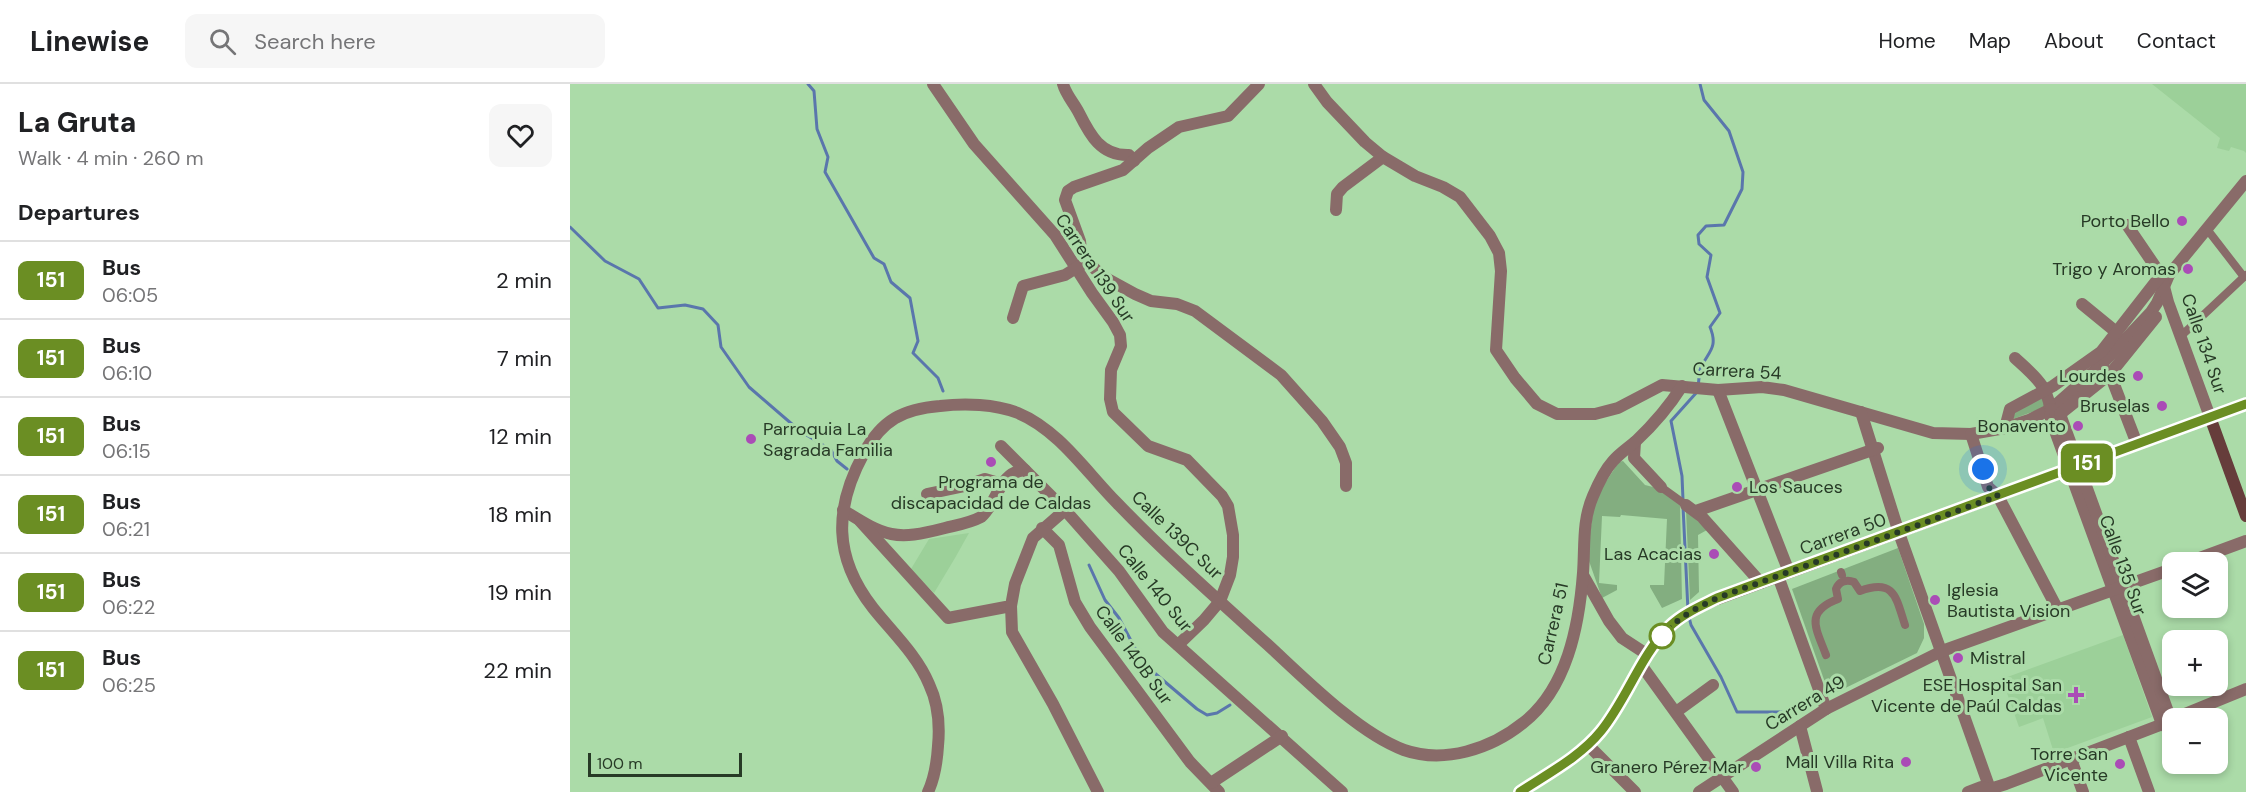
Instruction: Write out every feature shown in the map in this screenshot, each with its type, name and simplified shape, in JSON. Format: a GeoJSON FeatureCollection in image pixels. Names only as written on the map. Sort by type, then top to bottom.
{"type":"FeatureCollection","features":[{"type":"Feature","properties":{"kind":"main road","name":"Carrera 50"},"geometry":{"type":"LineString","coordinates":[[1520,792],[1588,745],[1610,720],[1645,661],[1671,626],[1683,616],[1783,574],[2246,404]]}},
{"type":"Feature","properties":{"kind":"main road","name":"Calle 134 Sur"},"geometry":{"type":"LineString","coordinates":[[2210,417],[2246,516]]}},
{"type":"Feature","properties":{"kind":"street","name":"Carrera 139 Sur"},"geometry":{"type":"LineString","coordinates":[[933,84],[974,144],[1081,264],[1120,335],[1120,346],[1111,374],[1110,399],[1113,412],[1148,446],[1187,460],[1222,496],[1228,506],[1233,535],[1233,557],[1230,575],[1220,601]]}},
{"type":"Feature","properties":{"kind":"street"},"geometry":{"type":"LineString","coordinates":[[1063,84],[1092,138],[1106,151],[1118,155],[1129,155],[1134,161]]}},
{"type":"Feature","properties":{"kind":"street"},"geometry":{"type":"LineString","coordinates":[[1081,264],[1080,241],[1065,200],[1066,195],[1074,187],[1123,170],[1148,148],[1179,126],[1228,116],[1259,84]]}},
{"type":"Feature","properties":{"kind":"street"},"geometry":{"type":"LineString","coordinates":[[1314,84],[1365,142],[1383,157],[1343,187],[1338,194],[1336,210]]}},
{"type":"Feature","properties":{"kind":"street","name":"Carrera 54"},"geometry":{"type":"LineString","coordinates":[[1383,157],[1415,176],[1443,186],[1460,197],[1490,236],[1499,253],[1501,271],[1496,350],[1512,375],[1537,404],[1557,414],[1608,412],[1662,385],[1712,389],[1762,387],[1784,390],[1933,433],[1971,434],[2005,428],[2055,411],[2168,302]]}},
{"type":"Feature","properties":{"kind":"street","name":"Carrera 54"},"geometry":{"type":"LineString","coordinates":[[2101,366],[2101,352],[2115,331],[2193,245],[2246,181]]}},
{"type":"Feature","properties":{"kind":"street","name":"Calle 134 Sur"},"geometry":{"type":"LineString","coordinates":[[2127,225],[2163,279],[2168,302],[2210,417]]}},
{"type":"Feature","properties":{"kind":"street"},"geometry":{"type":"LineString","coordinates":[[2181,336],[2245,276],[2210,233]]}},
{"type":"Feature","properties":{"kind":"street"},"geometry":{"type":"LineString","coordinates":[[1013,318],[1023,286],[1065,275],[1081,264]]}},
{"type":"Feature","properties":{"kind":"street"},"geometry":{"type":"LineString","coordinates":[[1081,264],[1134,294],[1151,301],[1177,304],[1195,311],[1281,375],[1322,421],[1340,447],[1346,463],[1346,486]]}},
{"type":"Feature","properties":{"kind":"street","name":"Carrera 54"},"geometry":{"type":"LineString","coordinates":[[2005,428],[2010,409],[2101,366],[2151,312],[2157,303],[2163,279]]}},
{"type":"Feature","properties":{"kind":"street"},"geometry":{"type":"LineString","coordinates":[[2082,304],[2115,331]]}},
{"type":"Feature","properties":{"kind":"street","name":"Calle 135 Sur"},"geometry":{"type":"LineString","coordinates":[[2015,358],[2043,384],[2055,411],[2051,420],[2074,468],[2164,708]]}},
{"type":"Feature","properties":{"kind":"street"},"geometry":{"type":"LineString","coordinates":[[2101,366],[2137,444]]}},
{"type":"Feature","properties":{"kind":"street","name":"Carrera 51"},"geometry":{"type":"LineString","coordinates":[[1312,685],[1372,734],[1405,750],[1432,755],[1455,753],[1481,747],[1514,730],[1543,705],[1564,670],[1583,575],[1584,529],[1591,500],[1609,466],[1623,450],[1635,442],[1674,397],[1687,386]]}},
{"type":"Feature","properties":{"kind":"street"},"geometry":{"type":"LineString","coordinates":[[1712,389],[1758,492],[1826,709]]}},
{"type":"Feature","properties":{"kind":"street","name":"Calle 139C Sur"},"geometry":{"type":"LineString","coordinates":[[843,510],[847,491],[864,454],[880,429],[889,421],[918,410],[958,405],[980,405],[1017,412],[1045,429],[1063,445],[1143,530],[1312,685]]}},
{"type":"Feature","properties":{"kind":"street"},"geometry":{"type":"LineString","coordinates":[[1864,413],[1899,533],[1989,791]]}},
{"type":"Feature","properties":{"kind":"street"},"geometry":{"type":"LineString","coordinates":[[1971,434],[1988,487],[1998,496],[2058,610]]}},
{"type":"Feature","properties":{"kind":"street"},"geometry":{"type":"LineString","coordinates":[[1635,442],[1634,458],[1661,487],[1691,509],[1761,583]]}},
{"type":"Feature","properties":{"kind":"street","name":"Calle 140 Sur"},"geometry":{"type":"LineString","coordinates":[[1001,446],[1065,510],[1119,571],[1163,632],[1282,736],[1340,791]]}},
{"type":"Feature","properties":{"kind":"street"},"geometry":{"type":"LineString","coordinates":[[1691,509],[1758,492],[1877,452]]}},
{"type":"Feature","properties":{"kind":"street"},"geometry":{"type":"LineString","coordinates":[[843,510],[887,534],[900,537],[915,536],[974,521],[988,512],[1002,484],[1011,474],[1025,470]]}},
{"type":"Feature","properties":{"kind":"street"},"geometry":{"type":"LineString","coordinates":[[927,494],[985,479],[1002,484]]}},
{"type":"Feature","properties":{"kind":"street"},"geometry":{"type":"LineString","coordinates":[[843,510],[842,533],[845,550],[858,585],[920,666],[934,698],[939,738],[935,773],[928,792]]}},
{"type":"Feature","properties":{"kind":"street"},"geometry":{"type":"LineString","coordinates":[[1065,510],[1033,538],[1015,584],[1011,606],[1012,632],[1053,704],[1098,792]]}},
{"type":"Feature","properties":{"kind":"street"},"geometry":{"type":"LineString","coordinates":[[860,521],[948,618],[1011,606]]}},
{"type":"Feature","properties":{"kind":"street","name":"Calle 140B Sur"},"geometry":{"type":"LineString","coordinates":[[1042,528],[1059,545],[1075,602],[1090,627],[1190,762],[1215,788]]}},
{"type":"Feature","properties":{"kind":"street"},"geometry":{"type":"LineString","coordinates":[[2216,552],[2246,541]]}},
{"type":"Feature","properties":{"kind":"street","name":"Carrera 49"},"geometry":{"type":"LineString","coordinates":[[1699,792],[1826,709],[1942,651],[2162,573]]}},
{"type":"Feature","properties":{"kind":"street"},"geometry":{"type":"LineString","coordinates":[[1583,575],[1609,621],[1645,661],[1676,712],[1724,776],[1733,792]]}},
{"type":"Feature","properties":{"kind":"street"},"geometry":{"type":"LineString","coordinates":[[1826,655],[1815,626],[1815,619],[1818,610],[1823,605],[1838,599],[1836,589],[1842,577],[1854,582],[1860,591],[1877,586],[1888,588],[1896,596],[1905,625]]}},
{"type":"Feature","properties":{"kind":"street"},"geometry":{"type":"LineString","coordinates":[[1178,645],[1220,601]]}},
{"type":"Feature","properties":{"kind":"street"},"geometry":{"type":"LineString","coordinates":[[1676,712],[1713,686]]}},
{"type":"Feature","properties":{"kind":"street"},"geometry":{"type":"LineString","coordinates":[[2206,708],[2246,689]]}},
{"type":"Feature","properties":{"kind":"street"},"geometry":{"type":"LineString","coordinates":[[1800,726],[1817,791]]}},
{"type":"Feature","properties":{"kind":"street"},"geometry":{"type":"LineString","coordinates":[[1968,792],[1981,787],[1989,791],[2008,788],[2071,759],[2129,737],[2162,728]]}},
{"type":"Feature","properties":{"kind":"street"},"geometry":{"type":"LineString","coordinates":[[1215,788],[1282,736]]}},
{"type":"Feature","properties":{"kind":"street"},"geometry":{"type":"LineString","coordinates":[[2129,737],[2149,792]]}},
{"type":"Feature","properties":{"kind":"street"},"geometry":{"type":"LineString","coordinates":[[1588,745],[1635,792]]}},
{"type":"Feature","properties":{"kind":"street"},"geometry":{"type":"LineString","coordinates":[[2071,759],[2083,792]]}},
{"type":"Feature","properties":{"kind":"shaded area"},"geometry":{"type":"Polygon","coordinates":[[[2152,84],[2246,84],[2246,153],[2231,147],[2229,151],[2217,148],[2220,138],[2152,84]]]}},
{"type":"Feature","properties":{"kind":"shaded area"},"geometry":{"type":"Polygon","coordinates":[[[2042,398],[2045,407],[2013,419],[2015,412],[2042,398]]]}},
{"type":"Feature","properties":{"kind":"shaded area"},"geometry":{"type":"Polygon","coordinates":[[[1623,461],[1645,485],[1661,489],[1680,504],[1682,599],[1662,608],[1650,585],[1664,585],[1667,519],[1621,515],[1620,517],[1602,516],[1599,583],[1617,585],[1617,590],[1602,598],[1589,561],[1588,547],[1595,498],[1619,462],[1623,461]]]}},
{"type":"Feature","properties":{"kind":"shaded area"},"geometry":{"type":"Polygon","coordinates":[[[1686,510],[1707,530],[1698,535],[1699,592],[1690,600],[1686,510]]]}},
{"type":"Feature","properties":{"kind":"shaded area"},"geometry":{"type":"Polygon","coordinates":[[[969,533],[934,593],[911,569],[929,539],[969,533]]]}},
{"type":"Feature","properties":{"kind":"shaded area"},"geometry":{"type":"Polygon","coordinates":[[[1898,548],[1924,624],[1924,638],[1917,653],[1833,694],[1828,691],[1792,589],[1898,548]]]}},
{"type":"Feature","properties":{"kind":"shaded area","name":"ESE Hospital San Vicente de Paúl Caldas"},"geometry":{"type":"Polygon","coordinates":[[[2123,635],[2152,717],[2054,753],[2043,718],[2019,727],[2002,679],[2123,635]]]}},
{"type":"Feature","properties":{"kind":"waterway"},"geometry":{"type":"LineString","coordinates":[[808,84],[814,91],[817,129],[828,157],[825,172],[874,258],[884,264],[891,282],[910,298],[918,341],[913,353],[938,378],[943,391]]}},
{"type":"Feature","properties":{"kind":"waterway"},"geometry":{"type":"LineString","coordinates":[[1698,386],[1700,370],[1713,346],[1710,327],[1720,313],[1707,277],[1711,255],[1699,244],[1698,235],[1706,226],[1724,225],[1742,189],[1743,172],[1729,131],[1704,100],[1700,84]]}},
{"type":"Feature","properties":{"kind":"waterway"},"geometry":{"type":"LineString","coordinates":[[570,227],[605,261],[639,279],[658,308],[685,305],[703,309],[718,325],[721,347],[749,387],[800,431],[831,450],[837,461],[847,469]]}},
{"type":"Feature","properties":{"kind":"waterway"},"geometry":{"type":"LineString","coordinates":[[1683,500],[1682,476],[1671,421],[1697,392]]}},
{"type":"Feature","properties":{"kind":"waterway"},"geometry":{"type":"LineString","coordinates":[[909,503],[928,499]]}},
{"type":"Feature","properties":{"kind":"waterway"},"geometry":{"type":"LineString","coordinates":[[1683,506],[1688,611]]}},
{"type":"Feature","properties":{"kind":"waterway"},"geometry":{"type":"LineString","coordinates":[[1089,565],[1105,600],[1119,618],[1136,650],[1151,670],[1207,715],[1217,713],[1230,705]]}},
{"type":"Feature","properties":{"kind":"waterway"},"geometry":{"type":"LineString","coordinates":[[1689,617],[1691,625],[1721,677],[1737,712],[1793,712]]}},
{"type":"Feature","properties":{"kind":"bus line","name":"151"},"geometry":{"type":"LineString","coordinates":[[1520,792],[1579,752],[1599,734],[1610,720],[1656,643],[1683,616],[1717,598],[2246,404]]}},
{"type":"Feature","properties":{"kind":"place","name":"Porto Bello"},"geometry":{"type":"Point","coordinates":[2182,221]}},
{"type":"Feature","properties":{"kind":"place","name":"Trigo y Aromas"},"geometry":{"type":"Point","coordinates":[2188,269]}},
{"type":"Feature","properties":{"kind":"place","name":"Lourdes"},"geometry":{"type":"Point","coordinates":[2138,376]}},
{"type":"Feature","properties":{"kind":"place","name":"Bruselas"},"geometry":{"type":"Point","coordinates":[2162,406]}},
{"type":"Feature","properties":{"kind":"place","name":"Bonavento"},"geometry":{"type":"Point","coordinates":[2078,426]}},
{"type":"Feature","properties":{"kind":"place","name":"Parroquia La Sagrada Familia"},"geometry":{"type":"Point","coordinates":[751,439]}},
{"type":"Feature","properties":{"kind":"place","name":"Programa de discapacidad de Caldas"},"geometry":{"type":"Point","coordinates":[991,462]}},
{"type":"Feature","properties":{"kind":"place","name":"Los Sauces"},"geometry":{"type":"Point","coordinates":[1737,487]}},
{"type":"Feature","properties":{"kind":"place","name":"Las Acacias"},"geometry":{"type":"Point","coordinates":[1714,554]}},
{"type":"Feature","properties":{"kind":"place","name":"Iglesia Bautista Vision"},"geometry":{"type":"Point","coordinates":[1935,600]}},
{"type":"Feature","properties":{"kind":"place","name":"Mistral"},"geometry":{"type":"Point","coordinates":[1958,658]}},
{"type":"Feature","properties":{"kind":"place","name":"ESE Hospital San Vicente de Paúl Caldas"},"geometry":{"type":"Point","coordinates":[2076,695]}},
{"type":"Feature","properties":{"kind":"place","name":"Mall Villa Rita"},"geometry":{"type":"Point","coordinates":[1906,762]}},
{"type":"Feature","properties":{"kind":"place","name":"Torre San Vicente"},"geometry":{"type":"Point","coordinates":[2120,764]}},
{"type":"Feature","properties":{"kind":"place","name":"Granero Pérez Mar"},"geometry":{"type":"Point","coordinates":[1756,767]}},
{"type":"Feature","properties":{"kind":"route"},"geometry":{"type":"LineString","coordinates":[[1662,636],[1683,616],[1717,598],[1998,496],[1988,487],[1983,469]]}}]}
